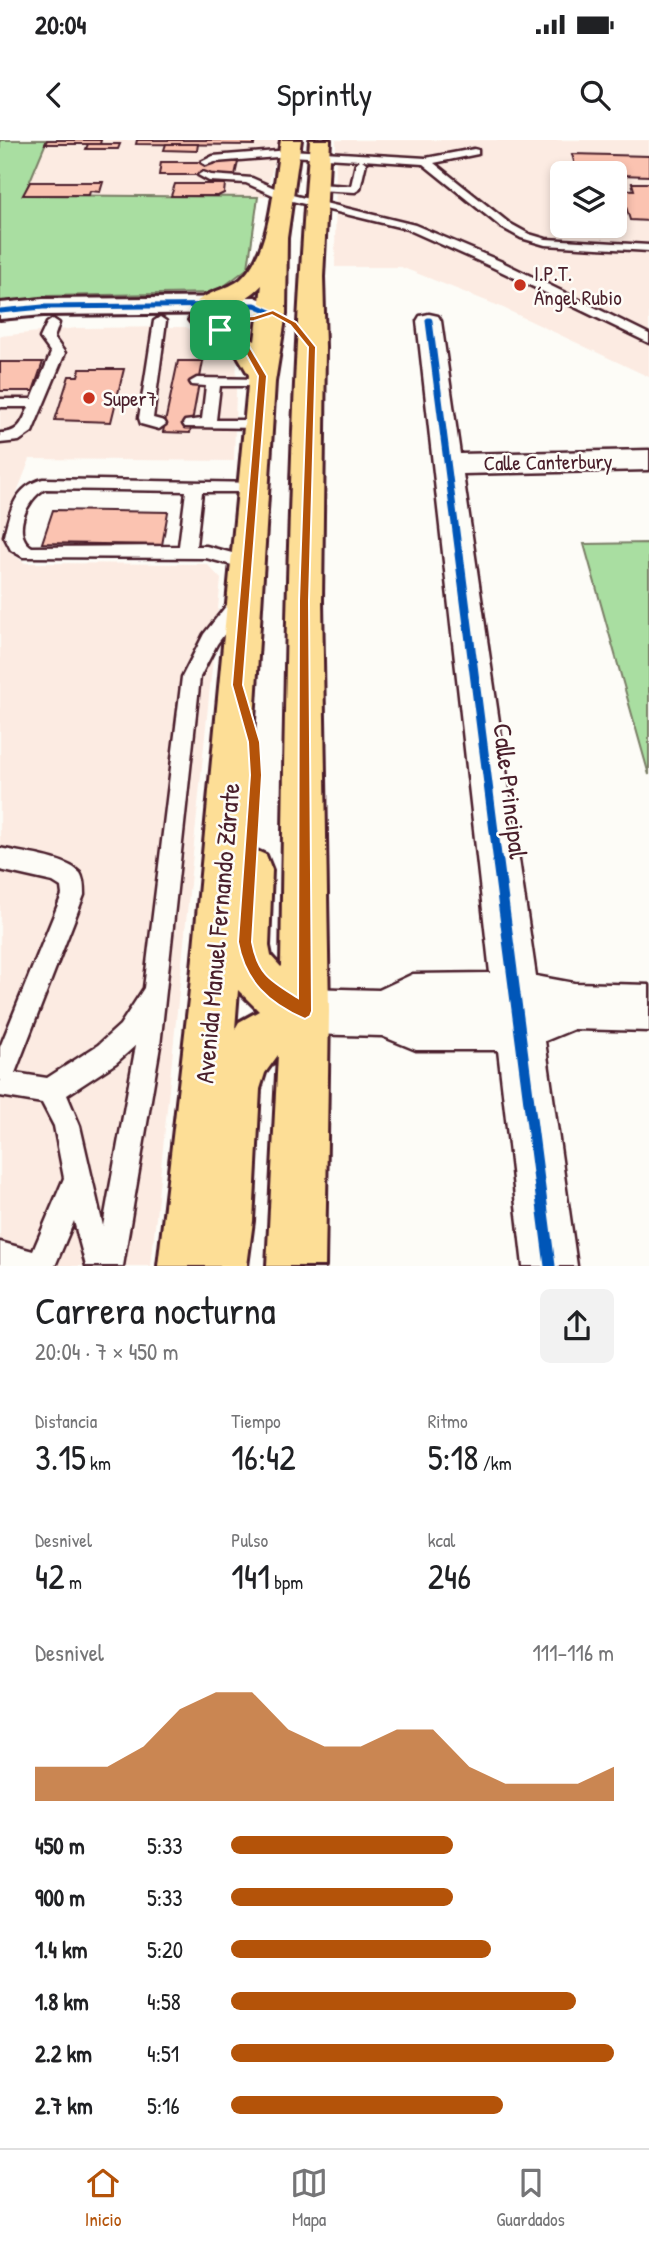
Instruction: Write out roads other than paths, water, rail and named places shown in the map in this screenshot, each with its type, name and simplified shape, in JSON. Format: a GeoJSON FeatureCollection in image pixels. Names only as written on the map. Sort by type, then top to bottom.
{"type":"FeatureCollection","features":[{"type":"Feature","properties":{"kind":"main road","name":"Avenida Manuel Fernando Zárate"},"geometry":{"type":"LineString","coordinates":[[187,1266],[213,999],[262,379],[273,313],[275,238],[284,196],[290,144]]}},
{"type":"Feature","properties":{"kind":"main road"},"geometry":{"type":"LineString","coordinates":[[296,1266],[305,1011],[304,601],[312,347],[311,277],[319,152]]}},
{"type":"Feature","properties":{"kind":"main road"},"geometry":{"type":"LineString","coordinates":[[262,379],[245,346],[205,312],[254,281],[267,261],[275,238]]}},
{"type":"Feature","properties":{"kind":"main road"},"geometry":{"type":"LineString","coordinates":[[311,277],[296,295],[273,313],[293,323],[312,347]]}},
{"type":"Feature","properties":{"kind":"main road"},"geometry":{"type":"LineString","coordinates":[[238,685],[254,742],[256,775],[245,942],[249,962],[262,983],[305,1011]]}},
{"type":"Feature","properties":{"kind":"main road"},"geometry":{"type":"LineString","coordinates":[[218,1266],[225,1221],[234,1089],[244,1060],[257,1040],[305,1011]]}},
{"type":"Feature","properties":{"kind":"street"},"geometry":{"type":"LineString","coordinates":[[0,311],[43,307],[162,313]]}},
{"type":"Feature","properties":{"kind":"street"},"geometry":{"type":"LineString","coordinates":[[0,326],[162,313],[205,312],[254,318],[273,313]]}},
{"type":"Feature","properties":{"kind":"street","name":"Calle Principal"},"geometry":{"type":"LineString","coordinates":[[429,321],[551,1266]]}},
{"type":"Feature","properties":{"kind":"street","name":"Calle Canterbury"},"geometry":{"type":"LineString","coordinates":[[448,464],[649,460]]}},
{"type":"Feature","properties":{"kind":"street"},"geometry":{"type":"LineString","coordinates":[[305,1011],[382,1013],[416,1027],[518,1011],[573,1006],[649,1008]]}},
{"type":"Feature","properties":{"kind":"lane"},"geometry":{"type":"LineString","coordinates":[[206,162],[290,144],[361,163],[405,165],[416,171]]}},
{"type":"Feature","properties":{"kind":"lane"},"geometry":{"type":"LineString","coordinates":[[319,152],[426,161],[474,152]]}},
{"type":"Feature","properties":{"kind":"lane"},"geometry":{"type":"LineString","coordinates":[[426,161],[505,225],[526,236],[545,242],[649,248]]}},
{"type":"Feature","properties":{"kind":"lane"},"geometry":{"type":"LineString","coordinates":[[203,175],[209,178],[248,180],[284,196],[316,195],[355,189],[361,163]]}},
{"type":"Feature","properties":{"kind":"lane"},"geometry":{"type":"LineString","coordinates":[[316,195],[411,226],[496,264],[649,339]]}},
{"type":"Feature","properties":{"kind":"lane"},"geometry":{"type":"LineString","coordinates":[[159,424],[146,421],[162,313]]}},
{"type":"Feature","properties":{"kind":"lane"},"geometry":{"type":"LineString","coordinates":[[0,438],[21,435],[27,429],[58,354],[47,338],[53,323]]}},
{"type":"Feature","properties":{"kind":"lane"},"geometry":{"type":"LineString","coordinates":[[197,382],[262,379]]}},
{"type":"Feature","properties":{"kind":"lane"},"geometry":{"type":"LineString","coordinates":[[153,382],[170,382]]}},
{"type":"Feature","properties":{"kind":"lane"},"geometry":{"type":"LineString","coordinates":[[208,425],[215,382]]}},
{"type":"Feature","properties":{"kind":"lane"},"geometry":{"type":"LineString","coordinates":[[0,403],[38,403]]}},
{"type":"Feature","properties":{"kind":"lane"},"geometry":{"type":"LineString","coordinates":[[190,424],[258,425]]}},
{"type":"Feature","properties":{"kind":"lane"},"geometry":{"type":"LineString","coordinates":[[109,1266],[123,1204],[158,987],[191,677],[246,579],[206,552],[29,553],[17,546],[12,536],[22,497],[30,488],[43,484],[194,491],[253,487]]}},
{"type":"Feature","properties":{"kind":"lane"},"geometry":{"type":"LineString","coordinates":[[187,552],[194,491]]}},
{"type":"Feature","properties":{"kind":"lane"},"geometry":{"type":"LineString","coordinates":[[0,859],[58,872],[72,881],[73,895],[0,1081],[50,1091],[64,1111],[72,1136],[77,1179],[100,1266]]}},
{"type":"Feature","properties":{"kind":"lane"},"geometry":{"type":"LineString","coordinates":[[50,1091],[107,1054],[129,1034],[158,987]]}},
{"type":"Feature","properties":{"kind":"lane"},"geometry":{"type":"LineString","coordinates":[[0,1256],[39,1266],[77,1179]]}},
{"type":"Feature","properties":{"kind":"place","name":"I.P.T. Ángel Rubio"},"geometry":{"type":"Point","coordinates":[520,285]}},
{"type":"Feature","properties":{"kind":"place","name":"Super7"},"geometry":{"type":"Point","coordinates":[89,398]}}]}
